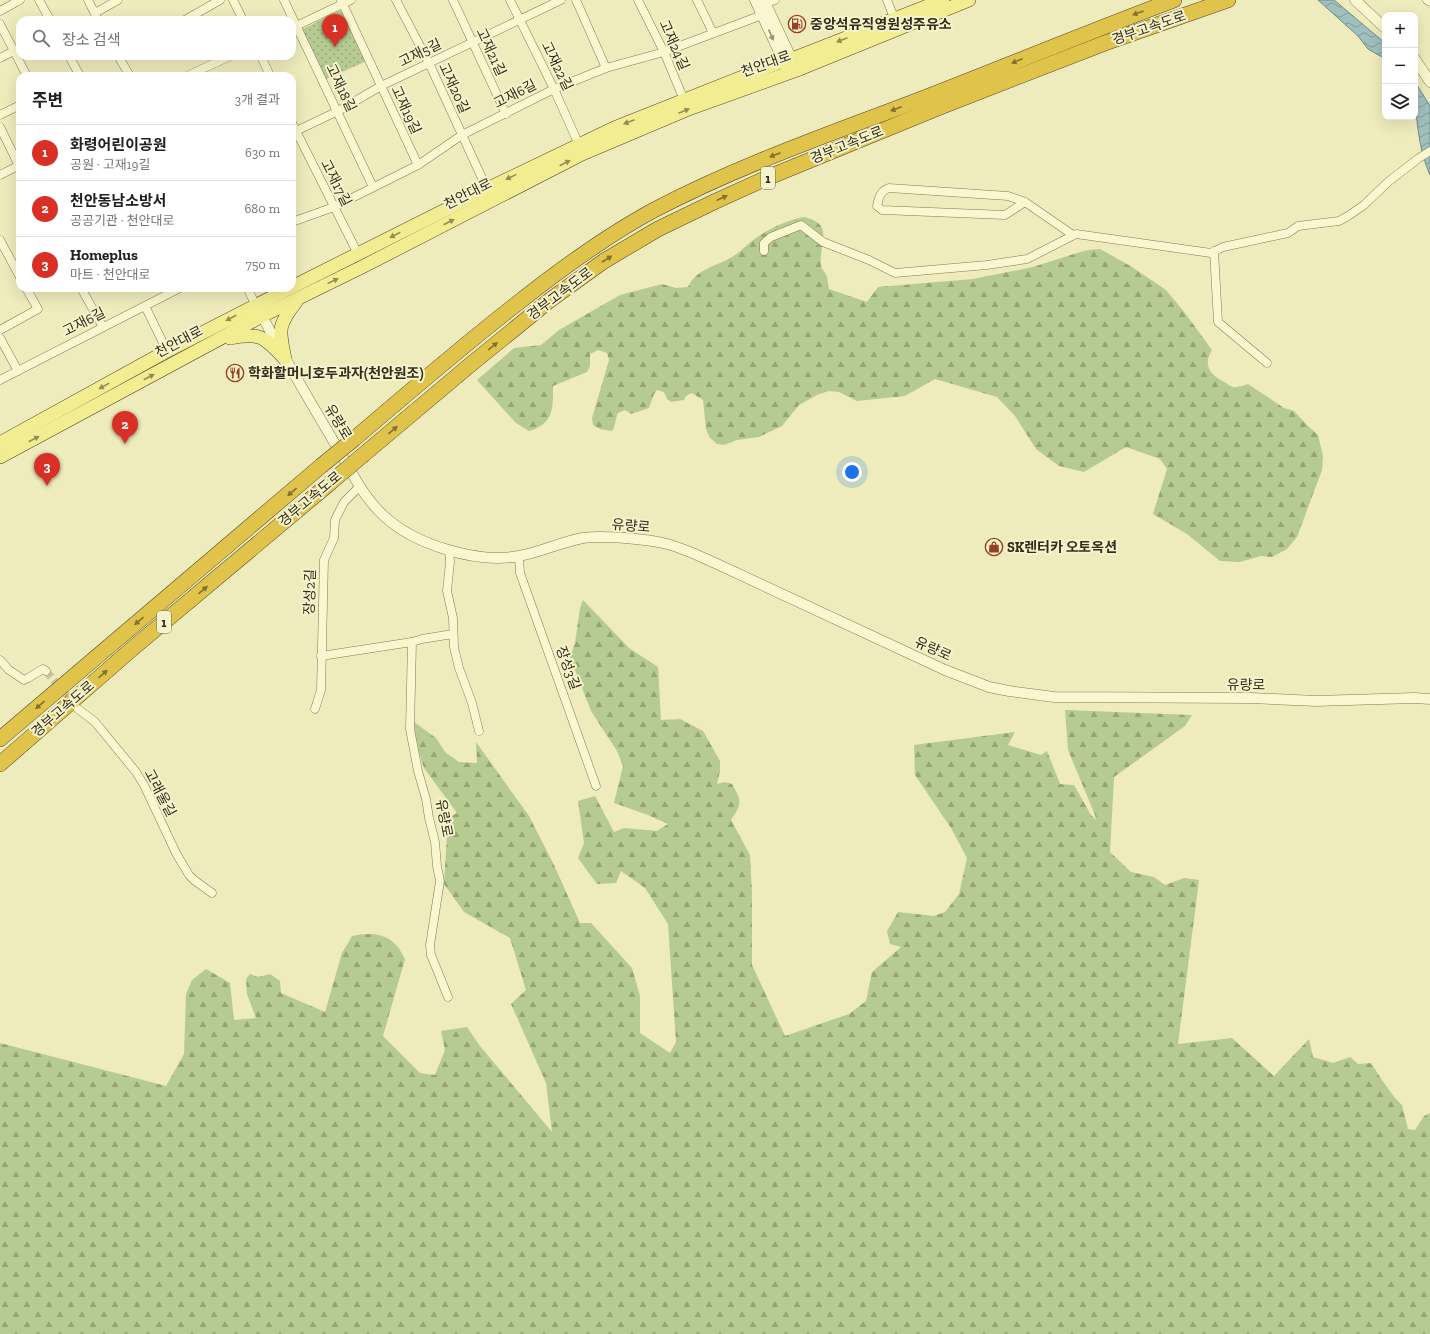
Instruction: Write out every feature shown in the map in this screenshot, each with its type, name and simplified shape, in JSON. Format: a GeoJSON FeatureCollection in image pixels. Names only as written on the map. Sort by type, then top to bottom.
{"type":"FeatureCollection","features":[{"type":"Feature","properties":{"kind":"highway","name":"경부고속도로"},"geometry":{"type":"LineString","coordinates":[[0,739],[464,345],[555,273],[600,242],[653,210],[761,161],[1098,28],[1174,0]]}},
{"type":"Feature","properties":{"kind":"highway","name":"경부고속도로"},"geometry":{"type":"LineString","coordinates":[[0,764],[133,648],[470,365],[550,300],[604,261],[658,229],[716,200],[769,177],[940,107],[1105,43],[1228,0]]}},
{"type":"Feature","properties":{"kind":"main road","name":"천안대로"},"geometry":{"type":"LineString","coordinates":[[296,290],[582,154],[943,0]]}},
{"type":"Feature","properties":{"kind":"main road","name":"천안대로"},"geometry":{"type":"LineString","coordinates":[[296,290],[358,254],[487,189],[614,128],[684,100],[790,66],[969,0]]}},
{"type":"Feature","properties":{"kind":"main road","name":"천안대로"},"geometry":{"type":"LineString","coordinates":[[0,457],[215,341],[259,311],[292,292]]}},
{"type":"Feature","properties":{"kind":"main road"},"geometry":{"type":"LineString","coordinates":[[285,359],[280,329],[294,292]]}},
{"type":"Feature","properties":{"kind":"main road","name":"천안대로"},"geometry":{"type":"LineString","coordinates":[[0,443],[167,352],[259,311]]}},
{"type":"Feature","properties":{"kind":"main road"},"geometry":{"type":"LineString","coordinates":[[215,341],[248,334],[263,338],[285,359]]}},
{"type":"Feature","properties":{"kind":"street"},"geometry":{"type":"LineString","coordinates":[[0,11],[20,0]]}},
{"type":"Feature","properties":{"kind":"street"},"geometry":{"type":"LineString","coordinates":[[38,0],[48,16]]}},
{"type":"Feature","properties":{"kind":"street"},"geometry":{"type":"LineString","coordinates":[[88,0],[97,16],[118,0]]}},
{"type":"Feature","properties":{"kind":"street"},"geometry":{"type":"LineString","coordinates":[[192,16],[220,0]]}},
{"type":"Feature","properties":{"kind":"street"},"geometry":{"type":"LineString","coordinates":[[233,0],[241,16]]}},
{"type":"Feature","properties":{"kind":"street","name":"고재18길"},"geometry":{"type":"LineString","coordinates":[[284,0],[290,16]]}},
{"type":"Feature","properties":{"kind":"street"},"geometry":{"type":"LineString","coordinates":[[296,26],[342,2],[351,0]]}},
{"type":"Feature","properties":{"kind":"street","name":"고재20길"},"geometry":{"type":"LineString","coordinates":[[396,0],[429,63],[487,189]]}},
{"type":"Feature","properties":{"kind":"street","name":"고재21길"},"geometry":{"type":"LineString","coordinates":[[453,0],[506,114]]}},
{"type":"Feature","properties":{"kind":"street","name":"고재22길"},"geometry":{"type":"LineString","coordinates":[[510,0],[554,89],[579,145]]}},
{"type":"Feature","properties":{"kind":"street","name":"고재5길"},"geometry":{"type":"LineString","coordinates":[[296,132],[338,111],[381,86],[561,0]]}},
{"type":"Feature","properties":{"kind":"street"},"geometry":{"type":"LineString","coordinates":[[576,0],[606,68]]}},
{"type":"Feature","properties":{"kind":"street","name":"고재24길"},"geometry":{"type":"LineString","coordinates":[[638,0],[664,52],[684,100]]}},
{"type":"Feature","properties":{"kind":"street"},"geometry":{"type":"LineString","coordinates":[[697,0],[713,33]]}},
{"type":"Feature","properties":{"kind":"street"},"geometry":{"type":"LineString","coordinates":[[755,0],[790,66]]}},
{"type":"Feature","properties":{"kind":"street"},"geometry":{"type":"LineString","coordinates":[[886,0],[895,20]]}},
{"type":"Feature","properties":{"kind":"street"},"geometry":{"type":"LineString","coordinates":[[1355,0],[1382,25]]}},
{"type":"Feature","properties":{"kind":"street"},"geometry":{"type":"LineString","coordinates":[[768,1],[790,66]]}},
{"type":"Feature","properties":{"kind":"street","name":"고재19길"},"geometry":{"type":"LineString","coordinates":[[342,2],[418,165]]}},
{"type":"Feature","properties":{"kind":"street","name":"고재6길"},"geometry":{"type":"LineString","coordinates":[[296,221],[334,207],[418,165],[462,135],[554,89],[606,68],[664,52],[762,15]]}},
{"type":"Feature","properties":{"kind":"street"},"geometry":{"type":"LineString","coordinates":[[0,24],[16,48]]}},
{"type":"Feature","properties":{"kind":"street","name":"고재18길"},"geometry":{"type":"LineString","coordinates":[[296,31],[338,111],[373,187]]}},
{"type":"Feature","properties":{"kind":"street"},"geometry":{"type":"LineString","coordinates":[[0,58],[16,50]]}},
{"type":"Feature","properties":{"kind":"street"},"geometry":{"type":"LineString","coordinates":[[21,60],[25,72]]}},
{"type":"Feature","properties":{"kind":"street"},"geometry":{"type":"LineString","coordinates":[[71,60],[78,72]]}},
{"type":"Feature","properties":{"kind":"street"},"geometry":{"type":"LineString","coordinates":[[122,60],[128,72]]}},
{"type":"Feature","properties":{"kind":"street"},"geometry":{"type":"LineString","coordinates":[[202,72],[223,60]]}},
{"type":"Feature","properties":{"kind":"street"},"geometry":{"type":"LineString","coordinates":[[262,60],[268,72]]}},
{"type":"Feature","properties":{"kind":"street"},"geometry":{"type":"LineString","coordinates":[[1418,64],[1430,82]]}},
{"type":"Feature","properties":{"kind":"street"},"geometry":{"type":"LineString","coordinates":[[0,114],[16,107]]}},
{"type":"Feature","properties":{"kind":"street"},"geometry":{"type":"LineString","coordinates":[[0,127],[16,158]]}},
{"type":"Feature","properties":{"kind":"street","name":"고재17길"},"geometry":{"type":"LineString","coordinates":[[296,137],[358,254]]}},
{"type":"Feature","properties":{"kind":"street"},"geometry":{"type":"LineString","coordinates":[[764,251],[764,244],[771,238],[801,225],[822,242],[868,260],[895,273],[987,265],[1027,258],[1076,234],[1211,253],[1223,247],[1288,233],[1298,226],[1339,221],[1364,205],[1388,182],[1430,151]]}},
{"type":"Feature","properties":{"kind":"street"},"geometry":{"type":"LineString","coordinates":[[0,175],[16,168]]}},
{"type":"Feature","properties":{"kind":"street"},"geometry":{"type":"LineString","coordinates":[[1025,202],[1005,214],[882,210],[877,206],[879,197],[884,190],[889,188],[1008,196],[1025,202],[1073,235]]}},
{"type":"Feature","properties":{"kind":"street"},"geometry":{"type":"LineString","coordinates":[[0,240],[16,268]]}},
{"type":"Feature","properties":{"kind":"street"},"geometry":{"type":"LineString","coordinates":[[1214,251],[1218,322],[1267,363]]}},
{"type":"Feature","properties":{"kind":"street"},"geometry":{"type":"LineString","coordinates":[[0,330],[38,309],[28,292]]}},
{"type":"Feature","properties":{"kind":"street"},"geometry":{"type":"LineString","coordinates":[[85,292],[102,327]]}},
{"type":"Feature","properties":{"kind":"street","name":"고재6길"},"geometry":{"type":"LineString","coordinates":[[0,380],[171,292]]}},
{"type":"Feature","properties":{"kind":"street"},"geometry":{"type":"LineString","coordinates":[[249,292],[259,311]]}},
{"type":"Feature","properties":{"kind":"street"},"geometry":{"type":"LineString","coordinates":[[145,306],[167,352]]}},
{"type":"Feature","properties":{"kind":"street","name":"유량로"},"geometry":{"type":"LineString","coordinates":[[259,311],[285,359],[360,486],[373,504],[384,516],[399,527],[437,547],[475,556],[502,558],[519,557],[557,544],[584,538],[638,540],[667,544],[715,563],[952,673],[989,687],[1009,691],[1054,697],[1251,698],[1316,700],[1430,699]]}},
{"type":"Feature","properties":{"kind":"street"},"geometry":{"type":"LineString","coordinates":[[0,338],[18,371]]}},
{"type":"Feature","properties":{"kind":"street","name":"장성2길"},"geometry":{"type":"LineString","coordinates":[[315,709],[320,690],[324,560],[334,538],[335,520],[344,502],[360,486]]}},
{"type":"Feature","properties":{"kind":"street"},"geometry":{"type":"LineString","coordinates":[[449,550],[450,562],[447,592],[453,618],[454,647],[459,668],[472,703],[479,731]]}},
{"type":"Feature","properties":{"kind":"street","name":"장성3길"},"geometry":{"type":"LineString","coordinates":[[519,557],[520,573],[596,786]]}},
{"type":"Feature","properties":{"kind":"street"},"geometry":{"type":"LineString","coordinates":[[321,656],[453,634]]}},
{"type":"Feature","properties":{"kind":"street","name":"유량로"},"geometry":{"type":"LineString","coordinates":[[412,642],[410,729],[418,771],[429,813],[428,818],[435,842],[440,881],[430,945],[430,955],[448,996]]}},
{"type":"Feature","properties":{"kind":"street"},"geometry":{"type":"LineString","coordinates":[[0,660],[9,670],[24,680],[43,669],[46,671]]}},
{"type":"Feature","properties":{"kind":"street","name":"고래울길"},"geometry":{"type":"LineString","coordinates":[[78,709],[94,722],[136,772],[144,785],[176,853],[189,875],[212,893]]}},
{"type":"Feature","properties":{"kind":"green space"},"geometry":{"type":"Polygon","coordinates":[[[339,11],[344,12],[367,61],[326,79],[303,32],[303,29],[339,11]]]}},
{"type":"Feature","properties":{"kind":"green space"},"geometry":{"type":"Polygon","coordinates":[[[804,217],[814,220],[823,230],[821,266],[828,280],[829,289],[867,302],[878,287],[973,279],[1033,267],[1088,250],[1100,249],[1132,267],[1166,290],[1185,313],[1212,350],[1209,356],[1208,365],[1209,369],[1215,376],[1233,387],[1248,384],[1284,408],[1294,411],[1318,435],[1323,456],[1322,470],[1297,537],[1287,549],[1272,557],[1261,556],[1240,562],[1220,561],[1187,534],[1153,514],[1167,469],[1160,459],[1126,447],[1084,472],[1059,466],[1036,449],[1015,416],[997,397],[935,379],[905,396],[857,401],[839,392],[829,391],[817,395],[799,405],[782,426],[759,437],[737,440],[724,445],[717,444],[710,438],[706,429],[703,400],[692,393],[686,396],[684,400],[671,402],[667,399],[664,392],[657,390],[649,408],[631,414],[625,410],[618,413],[612,431],[600,429],[593,425],[592,418],[609,360],[607,353],[598,350],[590,354],[590,366],[587,372],[553,386],[552,408],[548,419],[537,428],[529,431],[516,423],[477,380],[514,348],[541,345],[559,330],[620,295],[662,284],[676,288],[688,287],[696,276],[732,257],[755,238],[775,227],[804,217]]]}},
{"type":"Feature","properties":{"kind":"green space"},"geometry":{"type":"Polygon","coordinates":[[[583,600],[629,648],[658,667],[661,720],[680,719],[703,731],[720,761],[720,771],[717,784],[725,782],[732,784],[738,795],[739,806],[731,820],[750,855],[752,893],[752,965],[785,1036],[849,1014],[866,1001],[872,972],[901,947],[890,944],[887,931],[898,912],[934,916],[945,912],[959,894],[967,858],[951,828],[915,775],[914,745],[1015,732],[1008,745],[1041,755],[1047,751],[1060,784],[1074,785],[1091,815],[1096,820],[1068,750],[1065,710],[1192,715],[1185,726],[1114,777],[1110,852],[1131,872],[1154,877],[1165,885],[1184,878],[1199,880],[1178,1044],[1232,1038],[1274,1076],[1309,1039],[1313,1057],[1333,1063],[1350,1057],[1358,1064],[1371,1063],[1395,1098],[1402,1105],[1408,1129],[1415,1130],[1424,1116],[1430,1113],[1430,1334],[0,1334],[0,1043],[166,1086],[184,1054],[186,994],[192,980],[206,969],[230,983],[234,1020],[256,1018],[247,994],[246,979],[250,974],[258,977],[270,974],[280,981],[281,993],[325,1012],[342,953],[352,936],[374,934],[390,939],[397,946],[405,959],[383,1036],[420,1073],[435,1075],[445,1050],[441,1031],[467,1027],[480,1046],[552,1132],[546,1083],[511,1004],[526,990],[510,938],[464,912],[444,884],[448,818],[457,813],[424,768],[417,747],[414,722],[436,738],[445,752],[459,762],[477,763],[476,742],[529,816],[554,865],[580,923],[591,923],[632,968],[640,996],[640,1033],[670,1053],[676,1042],[668,924],[645,888],[621,871],[616,883],[597,884],[578,858],[584,843],[578,801],[595,796],[614,832],[624,828],[657,831],[668,824],[614,803],[623,766],[617,751],[591,711],[570,657],[575,643],[580,608],[583,600]]]}},
{"type":"Feature","properties":{"kind":"water"},"geometry":{"type":"Polygon","coordinates":[[[1318,0],[1334,0],[1382,40],[1382,57],[1368,49],[1358,36],[1318,0]]]}},
{"type":"Feature","properties":{"kind":"water"},"geometry":{"type":"Polygon","coordinates":[[[1418,87],[1430,106],[1430,175],[1423,154],[1418,130],[1418,87]]]}},
{"type":"Feature","properties":{"kind":"tunnel"},"geometry":{"type":"LineString","coordinates":[[46,671],[74,704]]}},
{"type":"Feature","properties":{"kind":"place","name":"중앙석유직영원성주유소"},"geometry":{"type":"Point","coordinates":[797,24]}},
{"type":"Feature","properties":{"kind":"place","name":"화령어린이공원"},"geometry":{"type":"Point","coordinates":[335,47]}},
{"type":"Feature","properties":{"kind":"place","name":"학화할머니호두과자(천안원조)"},"geometry":{"type":"Point","coordinates":[235,373]}},
{"type":"Feature","properties":{"kind":"place","name":"천안동남소방서"},"geometry":{"type":"Point","coordinates":[125,444]}},
{"type":"Feature","properties":{"kind":"place","name":"Homeplus"},"geometry":{"type":"Point","coordinates":[47,486]}},
{"type":"Feature","properties":{"kind":"place","name":"SK렌터카 오토옥션"},"geometry":{"type":"Point","coordinates":[994,547]}}]}
